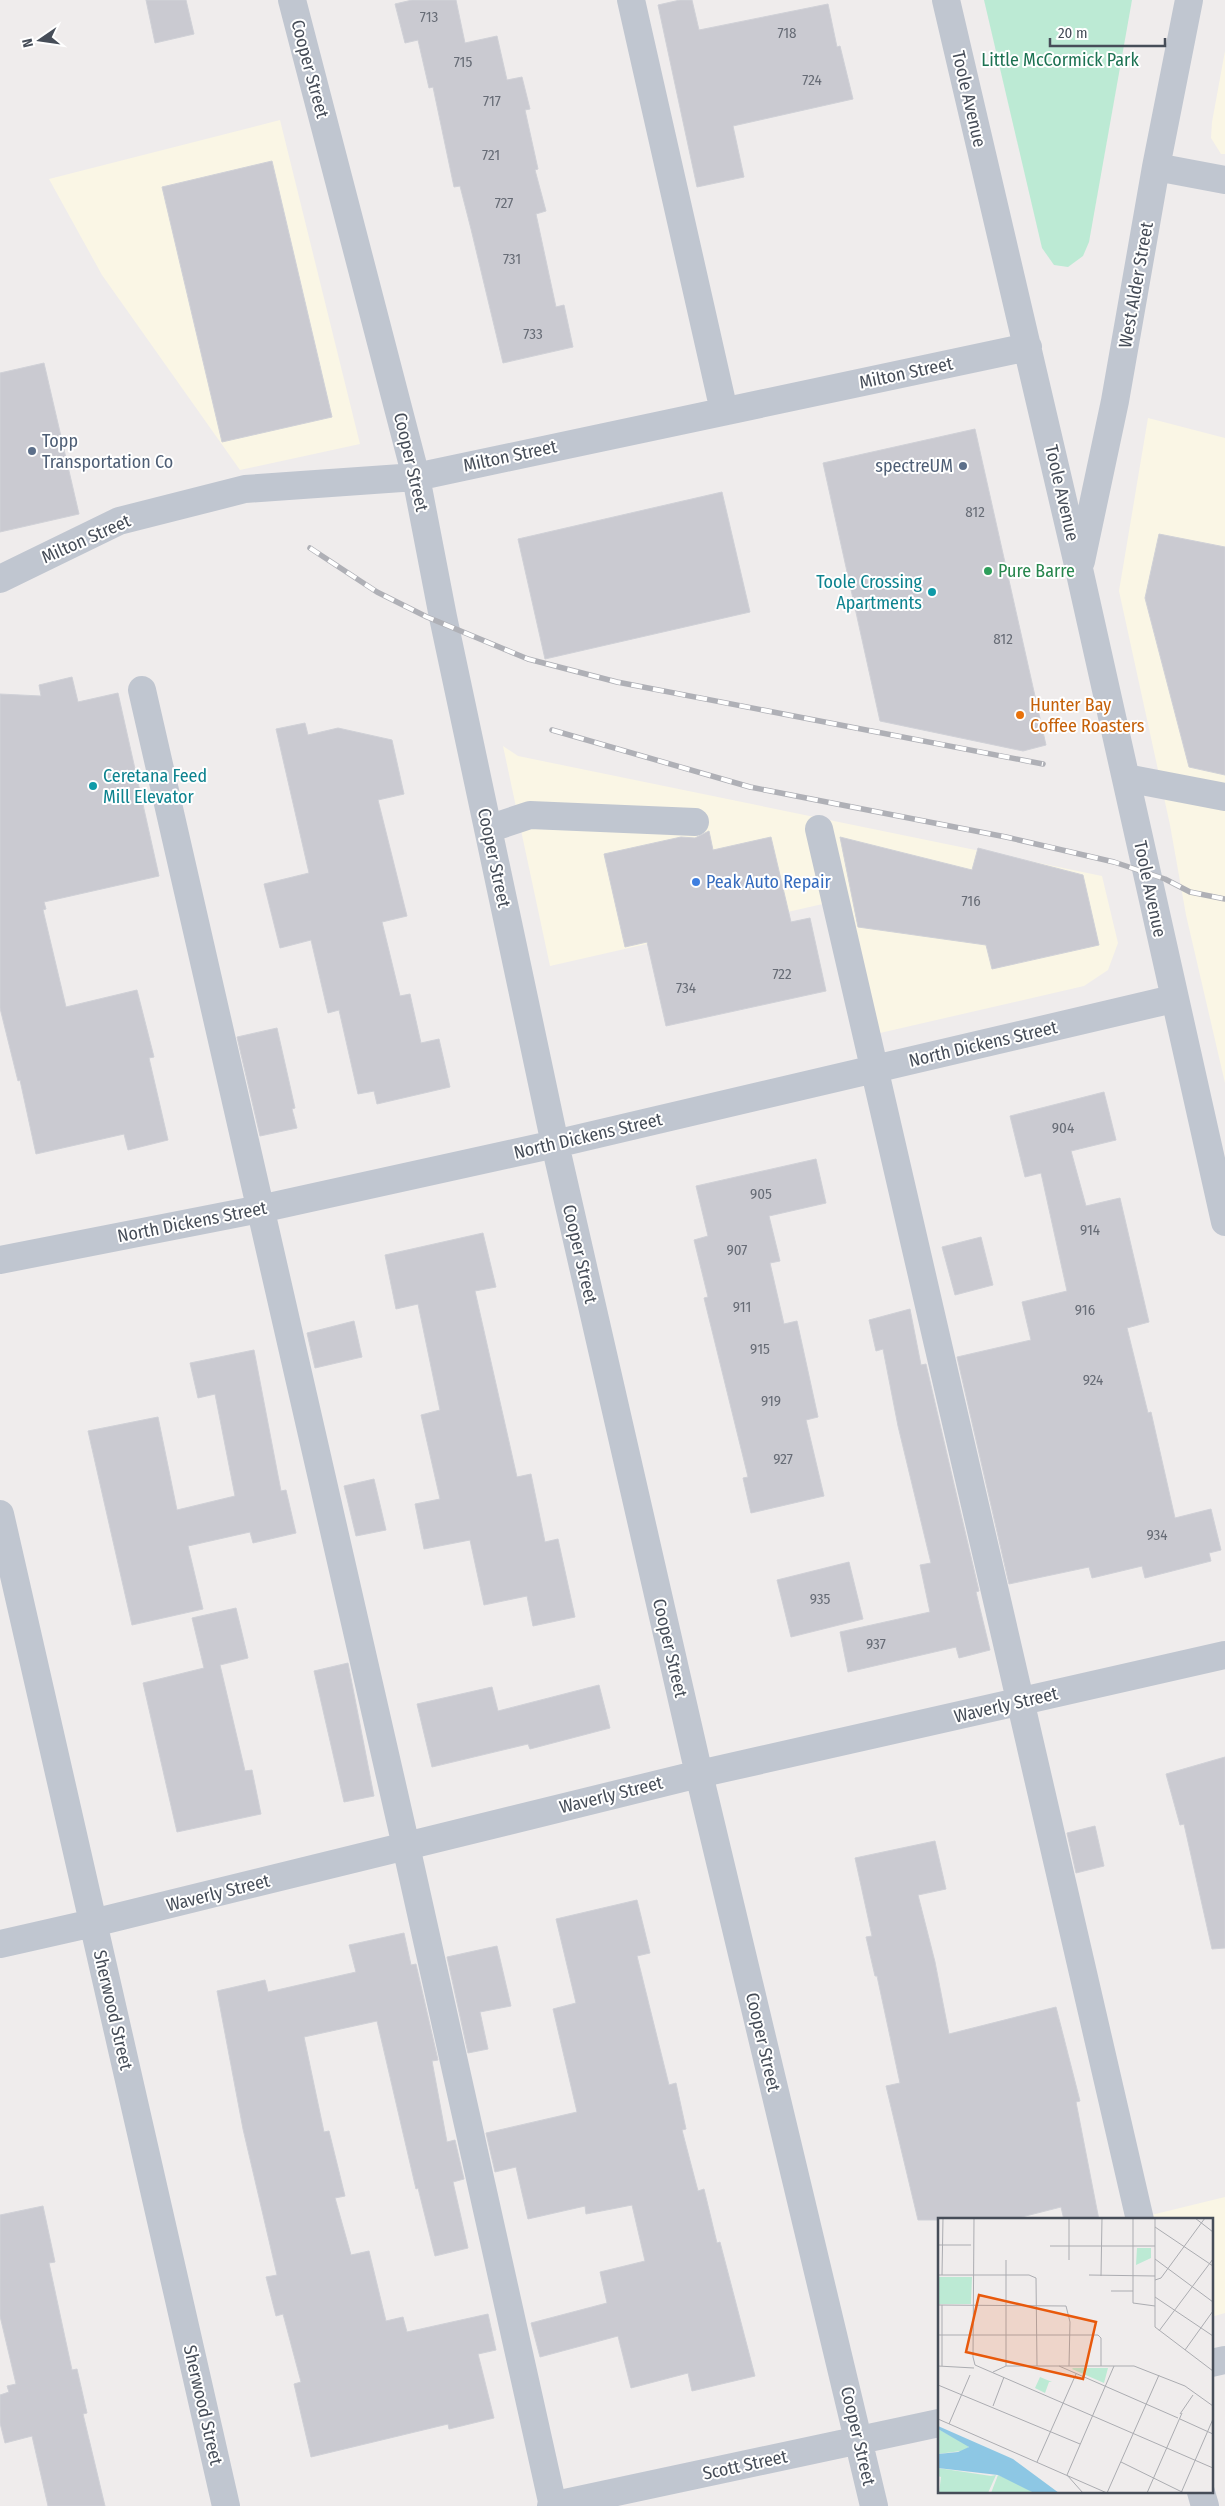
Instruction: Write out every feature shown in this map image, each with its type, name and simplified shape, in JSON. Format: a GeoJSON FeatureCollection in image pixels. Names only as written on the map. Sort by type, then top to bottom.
{"type":"FeatureCollection","features":[{"type":"Feature","properties":{"kind":"street","name":"Cooper Street"},"geometry":{"type":"LineString","coordinates":[[292,0],[416,476],[555,1144],[699,1774],[874,2506]]}},
{"type":"Feature","properties":{"kind":"street"},"geometry":{"type":"LineString","coordinates":[[631,0],[724,411]]}},
{"type":"Feature","properties":{"kind":"street","name":"Toole Avenue"},"geometry":{"type":"LineString","coordinates":[[946,0],[1079,569],[1225,1222]]}},
{"type":"Feature","properties":{"kind":"street","name":"West Alder Street"},"geometry":{"type":"LineString","coordinates":[[1079,569],[1115,401],[1156,167],[1189,0]]}},
{"type":"Feature","properties":{"kind":"street"},"geometry":{"type":"LineString","coordinates":[[1156,167],[1225,180]]}},
{"type":"Feature","properties":{"kind":"street","name":"Milton Street"},"geometry":{"type":"LineString","coordinates":[[0,579],[119,521],[245,489],[416,476],[1028,347]]}},
{"type":"Feature","properties":{"kind":"street"},"geometry":{"type":"LineString","coordinates":[[142,690],[406,1846],[552,2506]]}},
{"type":"Feature","properties":{"kind":"street"},"geometry":{"type":"LineString","coordinates":[[1126,778],[1225,797]]}},
{"type":"Feature","properties":{"kind":"street"},"geometry":{"type":"LineString","coordinates":[[488,829],[530,815],[695,822]]}},
{"type":"Feature","properties":{"kind":"street"},"geometry":{"type":"LineString","coordinates":[[819,829],[1140,2218]]}},
{"type":"Feature","properties":{"kind":"street","name":"North Dickens Street"},"geometry":{"type":"LineString","coordinates":[[0,1260],[260,1209],[555,1144],[1174,999]]}},
{"type":"Feature","properties":{"kind":"street","name":"Sherwood Street"},"geometry":{"type":"LineString","coordinates":[[0,1514],[226,2506]]}},
{"type":"Feature","properties":{"kind":"street","name":"Waverly Street"},"geometry":{"type":"LineString","coordinates":[[0,1944],[93,1924],[699,1774],[1225,1655]]}},
{"type":"Feature","properties":{"kind":"street"},"geometry":{"type":"LineString","coordinates":[[1212,2363],[1225,2360]]}},
{"type":"Feature","properties":{"kind":"street","name":"Scott Street"},"geometry":{"type":"LineString","coordinates":[[552,2506],[859,2442],[938,2423]]}},
{"type":"Feature","properties":{"kind":"shaded area"},"geometry":{"type":"Polygon","coordinates":[[[1225,51],[1225,154],[1221,154],[1211,138],[1212,122],[1225,51]]]}},
{"type":"Feature","properties":{"kind":"shaded area"},"geometry":{"type":"Polygon","coordinates":[[[280,120],[360,444],[240,470],[102,275],[49,179],[280,120]]]}},
{"type":"Feature","properties":{"kind":"shaded area"},"geometry":{"type":"Polygon","coordinates":[[[1148,418],[1225,438],[1225,1083],[1186,915],[1170,825],[1119,591],[1148,418]]]}},
{"type":"Feature","properties":{"kind":"shaded area"},"geometry":{"type":"Polygon","coordinates":[[[503,746],[518,756],[1102,876],[1118,943],[1108,970],[1084,986],[867,1036],[836,901],[550,966],[503,746]]]}},
{"type":"Feature","properties":{"kind":"shaded area"},"geometry":{"type":"Polygon","coordinates":[[[1225,2197],[1225,2313],[1212,2317],[1212,2218],[1139,2218],[1225,2197]]]}},
{"type":"Feature","properties":{"kind":"green space","name":"Little McCormick Park"},"geometry":{"type":"Polygon","coordinates":[[[984,0],[1132,0],[1089,242],[1083,256],[1068,267],[1054,265],[1042,248],[984,0]]]}},
{"type":"Feature","properties":{"kind":"building"},"geometry":{"type":"Polygon","coordinates":[[[146,0],[186,0],[194,34],[155,43],[146,0]]]}},
{"type":"Feature","properties":{"kind":"building"},"geometry":{"type":"Polygon","coordinates":[[[412,0],[456,0],[465,43],[497,36],[507,80],[522,77],[530,109],[525,110],[538,169],[535,170],[546,211],[536,214],[556,307],[564,305],[573,347],[503,363],[460,186],[454,187],[433,87],[429,88],[418,40],[405,43],[395,4],[412,0]]]}},
{"type":"Feature","properties":{"kind":"building"},"geometry":{"type":"Polygon","coordinates":[[[680,0],[692,0],[699,30],[828,4],[837,47],[840,46],[853,99],[733,126],[744,177],[697,187],[658,5],[680,0]]]}},
{"type":"Feature","properties":{"kind":"building"},"geometry":{"type":"Polygon","coordinates":[[[272,161],[332,417],[222,442],[162,187],[272,161]]]}},
{"type":"Feature","properties":{"kind":"building","name":"Topp Transportation Co"},"geometry":{"type":"Polygon","coordinates":[[[44,363],[79,514],[0,532],[0,373],[44,363]]]}},
{"type":"Feature","properties":{"kind":"building","name":"Toole Crossing Apartments"},"geometry":{"type":"Polygon","coordinates":[[[975,429],[1046,745],[1023,751],[880,721],[823,463],[975,429]]]}},
{"type":"Feature","properties":{"kind":"building"},"geometry":{"type":"Polygon","coordinates":[[[722,492],[750,612],[545,659],[518,539],[722,492]]]}},
{"type":"Feature","properties":{"kind":"building"},"geometry":{"type":"Polygon","coordinates":[[[1159,534],[1225,547],[1225,775],[1189,767],[1145,598],[1159,534]]]}},
{"type":"Feature","properties":{"kind":"building"},"geometry":{"type":"Polygon","coordinates":[[[72,677],[78,702],[118,693],[159,876],[44,902],[46,909],[43,910],[66,1007],[137,990],[154,1057],[149,1058],[168,1140],[128,1150],[124,1134],[36,1154],[20,1080],[18,1081],[0,1008],[0,694],[41,696],[39,685],[72,677]]]}},
{"type":"Feature","properties":{"kind":"building"},"geometry":{"type":"Polygon","coordinates":[[[305,723],[308,735],[338,728],[392,740],[404,794],[378,800],[407,916],[382,922],[400,996],[410,994],[421,1043],[439,1039],[450,1087],[377,1104],[374,1091],[358,1094],[339,1010],[328,1013],[311,940],[280,948],[264,884],[309,873],[276,729],[305,723]]]}},
{"type":"Feature","properties":{"kind":"building"},"geometry":{"type":"Polygon","coordinates":[[[709,831],[713,850],[771,837],[791,922],[810,918],[826,991],[666,1026],[647,942],[625,947],[604,854],[681,837],[695,838],[709,831]]]}},
{"type":"Feature","properties":{"kind":"building"},"geometry":{"type":"Polygon","coordinates":[[[840,837],[972,870],[978,848],[1083,875],[1099,945],[992,969],[986,945],[858,927],[840,837]]]}},
{"type":"Feature","properties":{"kind":"building"},"geometry":{"type":"Polygon","coordinates":[[[277,1028],[295,1108],[292,1109],[297,1128],[260,1136],[237,1037],[277,1028]]]}},
{"type":"Feature","properties":{"kind":"building"},"geometry":{"type":"Polygon","coordinates":[[[1104,1092],[1116,1140],[1071,1151],[1086,1206],[1120,1198],[1149,1322],[1127,1328],[1148,1413],[1151,1412],[1175,1518],[1211,1509],[1221,1550],[1209,1553],[1211,1561],[1145,1578],[1142,1566],[1092,1578],[1089,1567],[1009,1584],[957,1357],[1031,1340],[1022,1302],[1067,1291],[1041,1173],[1025,1177],[1010,1116],[1104,1092]]]}},
{"type":"Feature","properties":{"kind":"building"},"geometry":{"type":"Polygon","coordinates":[[[816,1159],[826,1203],[769,1216],[780,1261],[770,1263],[784,1324],[797,1321],[818,1417],[806,1420],[824,1496],[751,1513],[743,1478],[748,1477],[704,1298],[708,1297],[694,1240],[708,1236],[696,1186],[816,1159]]]}},
{"type":"Feature","properties":{"kind":"building"},"geometry":{"type":"Polygon","coordinates":[[[483,1233],[496,1287],[475,1291],[517,1477],[531,1474],[545,1542],[558,1539],[575,1617],[533,1626],[527,1596],[484,1605],[470,1540],[424,1549],[415,1504],[440,1499],[421,1415],[440,1410],[418,1304],[396,1309],[385,1255],[483,1233]]]}},
{"type":"Feature","properties":{"kind":"building"},"geometry":{"type":"Polygon","coordinates":[[[981,1237],[993,1285],[955,1295],[942,1247],[981,1237]]]}},
{"type":"Feature","properties":{"kind":"building"},"geometry":{"type":"Polygon","coordinates":[[[910,1309],[921,1365],[926,1364],[979,1591],[976,1592],[990,1650],[959,1658],[956,1647],[848,1672],[840,1632],[930,1612],[920,1565],[931,1563],[898,1426],[883,1349],[876,1351],[869,1320],[910,1309]]]}},
{"type":"Feature","properties":{"kind":"building"},"geometry":{"type":"Polygon","coordinates":[[[354,1321],[362,1357],[315,1368],[307,1333],[354,1321]]]}},
{"type":"Feature","properties":{"kind":"building"},"geometry":{"type":"Polygon","coordinates":[[[254,1350],[281,1491],[286,1490],[296,1533],[253,1543],[250,1532],[188,1546],[203,1609],[132,1625],[88,1431],[158,1417],[177,1510],[235,1496],[215,1394],[198,1398],[190,1363],[254,1350]]]}},
{"type":"Feature","properties":{"kind":"building"},"geometry":{"type":"Polygon","coordinates":[[[374,1479],[386,1530],[356,1536],[344,1486],[374,1479]]]}},
{"type":"Feature","properties":{"kind":"building"},"geometry":{"type":"Polygon","coordinates":[[[849,1562],[863,1619],[791,1637],[777,1580],[849,1562]]]}},
{"type":"Feature","properties":{"kind":"building"},"geometry":{"type":"Polygon","coordinates":[[[236,1608],[248,1658],[220,1665],[245,1771],[252,1770],[261,1814],[177,1832],[143,1683],[204,1668],[192,1618],[236,1608]]]}},
{"type":"Feature","properties":{"kind":"building"},"geometry":{"type":"Polygon","coordinates":[[[348,1663],[374,1796],[344,1802],[314,1671],[348,1663]]]}},
{"type":"Feature","properties":{"kind":"building"},"geometry":{"type":"Polygon","coordinates":[[[599,1685],[610,1728],[530,1749],[528,1744],[432,1767],[417,1704],[492,1687],[498,1711],[599,1685]]]}},
{"type":"Feature","properties":{"kind":"building"},"geometry":{"type":"Polygon","coordinates":[[[1225,1757],[1225,1948],[1212,1949],[1184,1824],[1180,1825],[1166,1774],[1225,1757]]]}},
{"type":"Feature","properties":{"kind":"building"},"geometry":{"type":"Polygon","coordinates":[[[1095,1826],[1104,1866],[1076,1873],[1067,1833],[1095,1826]]]}},
{"type":"Feature","properties":{"kind":"building"},"geometry":{"type":"Polygon","coordinates":[[[935,1841],[946,1889],[918,1895],[935,1962],[949,2034],[1056,2007],[1080,2101],[1076,2102],[1099,2218],[1064,2218],[1061,2207],[1018,2218],[938,2218],[938,2220],[918,2220],[886,2086],[900,2083],[877,1976],[875,1976],[866,1937],[872,1936],[855,1858],[935,1841]]]}},
{"type":"Feature","properties":{"kind":"building"},"geometry":{"type":"Polygon","coordinates":[[[637,1900],[650,1953],[637,1956],[669,2085],[676,2083],[686,2129],[682,2130],[698,2191],[704,2189],[717,2243],[720,2242],[755,2376],[692,2391],[688,2373],[631,2388],[618,2336],[540,2357],[531,2323],[607,2303],[600,2272],[645,2261],[632,2205],[586,2214],[585,2206],[528,2219],[516,2167],[495,2172],[486,2133],[577,2112],[553,2009],[576,2003],[556,1919],[637,1900]]]}},
{"type":"Feature","properties":{"kind":"building"},"geometry":{"type":"Polygon","coordinates":[[[404,1933],[411,1965],[416,1964],[438,2060],[432,2061],[447,2142],[455,2140],[464,2179],[453,2182],[468,2248],[435,2256],[418,2188],[416,2189],[377,2021],[304,2037],[324,2132],[329,2131],[345,2196],[335,2198],[351,2255],[369,2251],[386,2321],[403,2317],[407,2332],[488,2314],[496,2350],[478,2354],[494,2418],[449,2429],[448,2424],[311,2457],[294,2384],[301,2382],[283,2314],[276,2316],[266,2277],[277,2275],[243,2129],[217,1991],[265,1980],[268,1992],[356,1972],[349,1945],[404,1933]]]}},
{"type":"Feature","properties":{"kind":"building"},"geometry":{"type":"Polygon","coordinates":[[[497,1946],[511,2006],[480,2012],[488,2049],[468,2053],[447,1957],[497,1946]]]}},
{"type":"Feature","properties":{"kind":"building"},"geometry":{"type":"Polygon","coordinates":[[[43,2206],[55,2262],[49,2263],[72,2370],[77,2369],[87,2413],[83,2414],[105,2506],[48,2506],[32,2436],[5,2443],[0,2423],[0,2395],[9,2392],[7,2386],[16,2384],[0,2316],[0,2215],[43,2206]]]}},
{"type":"Feature","properties":{"kind":"railway"},"geometry":{"type":"LineString","coordinates":[[310,548],[377,592],[427,617],[528,659],[617,682],[1043,764]]}},
{"type":"Feature","properties":{"kind":"railway"},"geometry":{"type":"LineString","coordinates":[[552,730],[750,787],[1006,837],[1114,862],[1165,879],[1190,892],[1225,899]]}},
{"type":"Feature","properties":{"kind":"place","name":"Topp Transportation Co"},"geometry":{"type":"Point","coordinates":[32,451]}},
{"type":"Feature","properties":{"kind":"place","name":"spectreUM"},"geometry":{"type":"Point","coordinates":[963,466]}},
{"type":"Feature","properties":{"kind":"place","name":"Pure Barre"},"geometry":{"type":"Point","coordinates":[988,571]}},
{"type":"Feature","properties":{"kind":"place","name":"Toole Crossing Apartments"},"geometry":{"type":"Point","coordinates":[932,592]}},
{"type":"Feature","properties":{"kind":"place","name":"Hunter Bay Coffee Roasters"},"geometry":{"type":"Point","coordinates":[1020,715]}},
{"type":"Feature","properties":{"kind":"place","name":"Ceretana Feed Mill Elevator"},"geometry":{"type":"Point","coordinates":[93,786]}},
{"type":"Feature","properties":{"kind":"place","name":"Peak Auto Repair"},"geometry":{"type":"Point","coordinates":[696,882]}}]}
